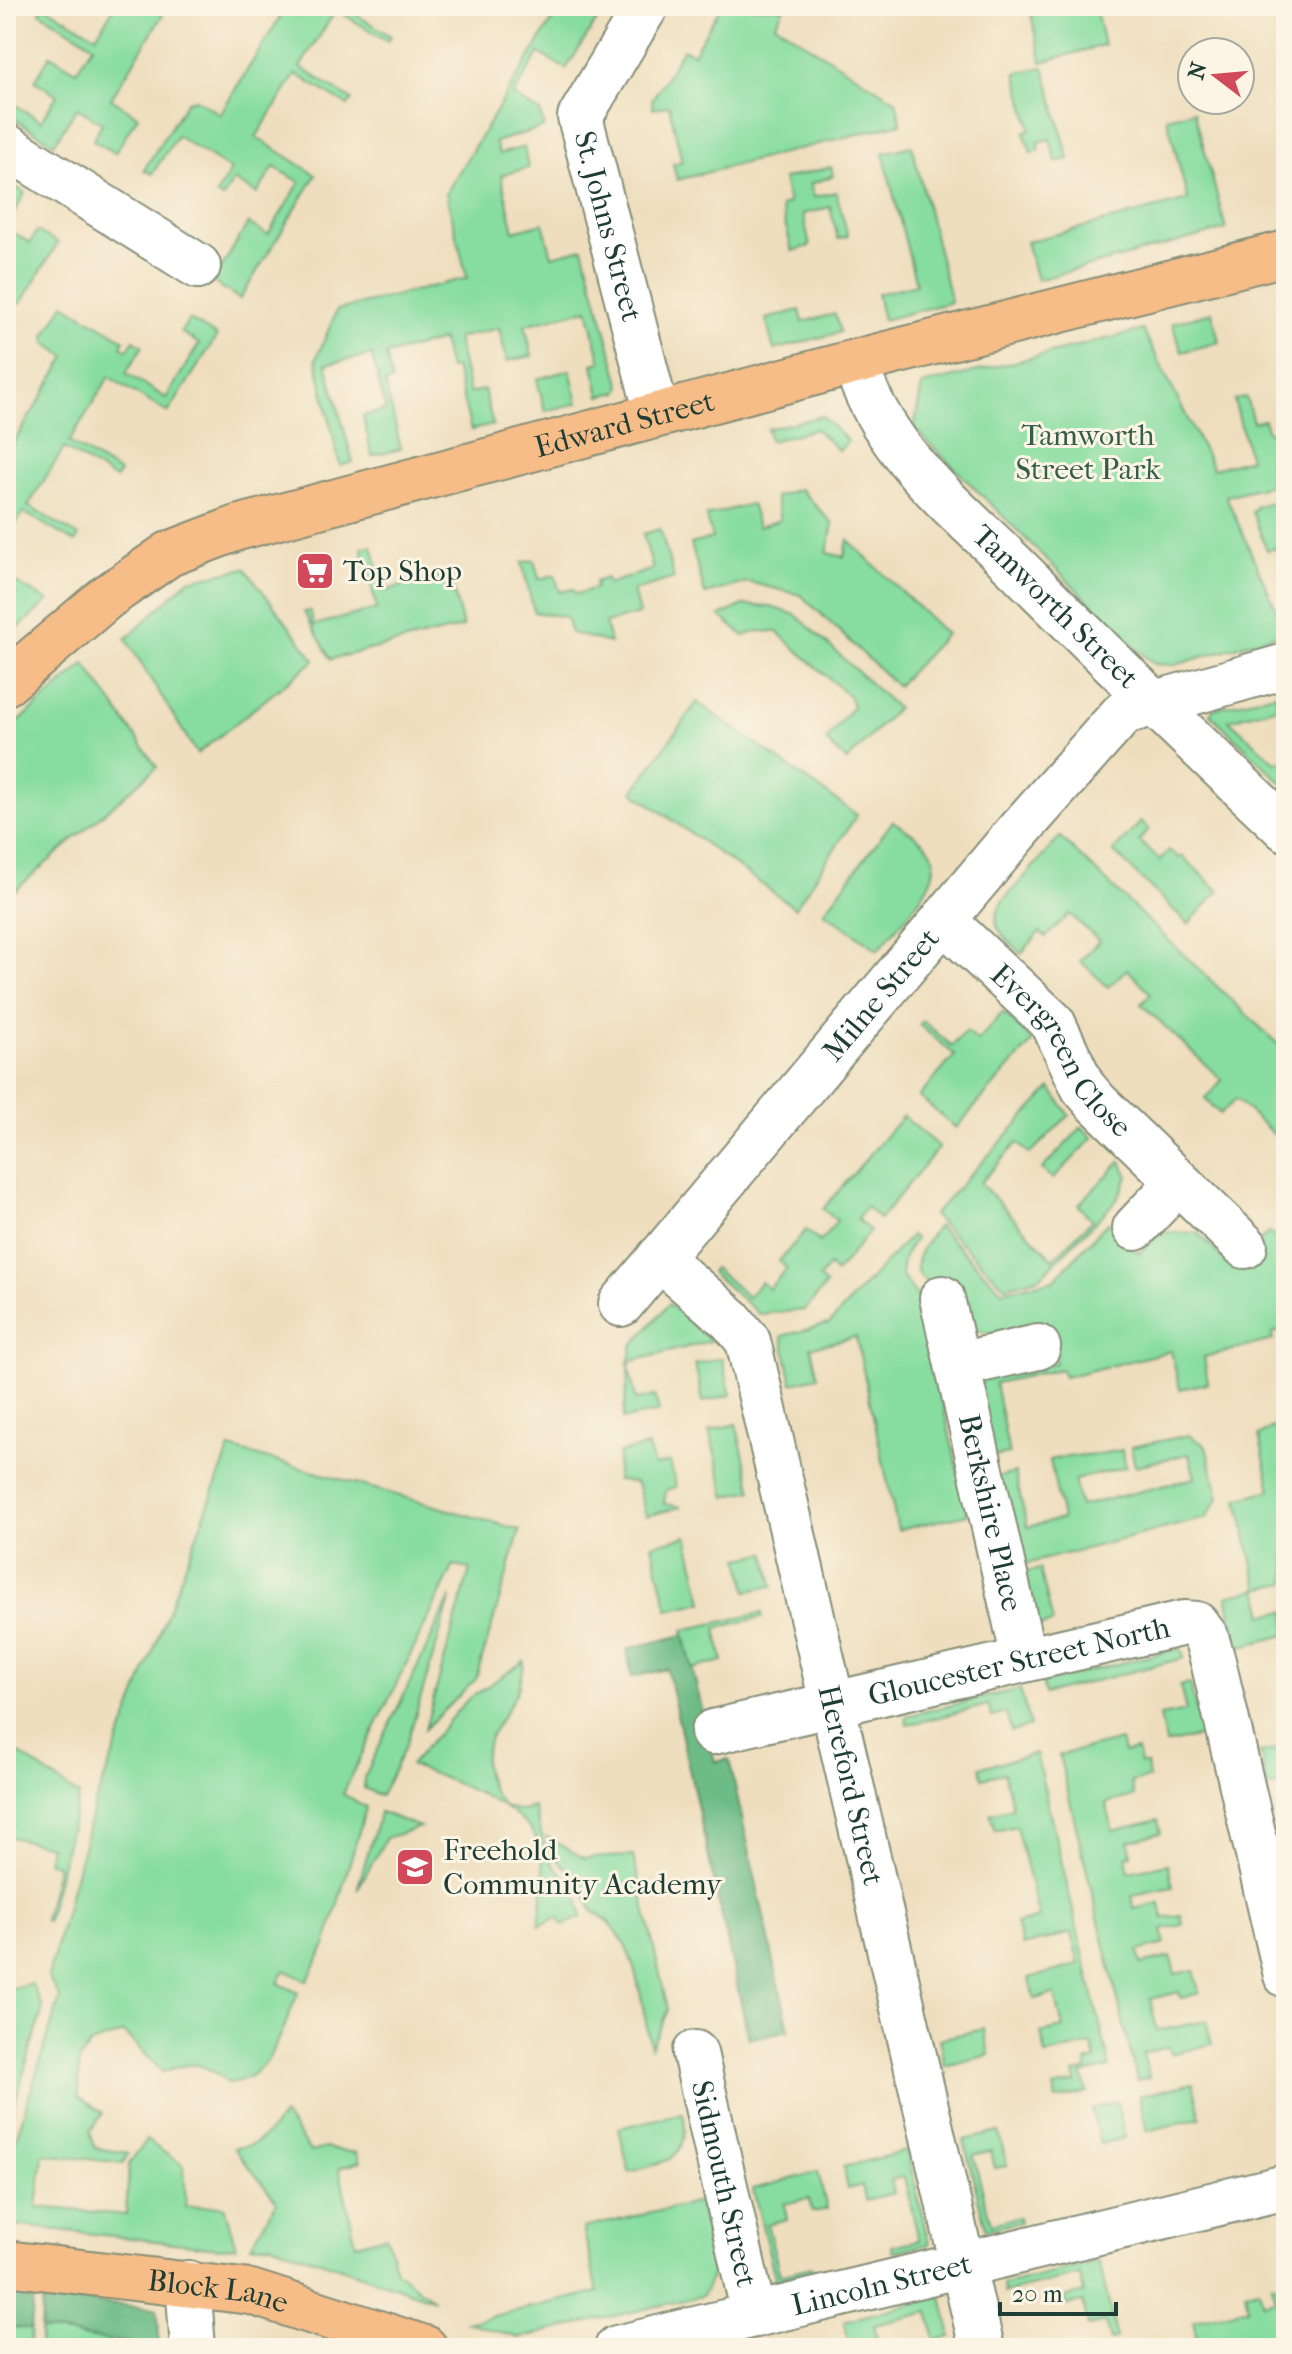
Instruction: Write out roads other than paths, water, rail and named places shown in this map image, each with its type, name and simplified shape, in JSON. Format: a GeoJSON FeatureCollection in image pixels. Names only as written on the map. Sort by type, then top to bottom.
{"type":"FeatureCollection","features":[{"type":"Feature","properties":{"kind":"main road","name":"Edward Street"},"geometry":{"type":"LineString","coordinates":[[6,683],[107,597],[169,554],[237,528],[855,362],[1286,253]]}},
{"type":"Feature","properties":{"kind":"main road","name":"Block Lane"},"geometry":{"type":"LineString","coordinates":[[6,2263],[251,2292],[297,2304],[425,2348]]}},
{"type":"Feature","properties":{"kind":"street","name":"St. Johns Street"},"geometry":{"type":"LineString","coordinates":[[646,6],[580,117],[657,414]]}},
{"type":"Feature","properties":{"kind":"street"},"geometry":{"type":"LineString","coordinates":[[6,146],[198,266]]}},
{"type":"Feature","properties":{"kind":"street","name":"Tamworth Street"},"geometry":{"type":"LineString","coordinates":[[855,362],[866,398],[897,448],[1152,702],[1286,829]]}},
{"type":"Feature","properties":{"kind":"street","name":"Milne Street"},"geometry":{"type":"LineString","coordinates":[[621,1304],[943,920],[1122,714],[1152,702],[1286,666]]}},
{"type":"Feature","properties":{"kind":"street","name":"Evergreen Close"},"geometry":{"type":"LineString","coordinates":[[943,920],[1053,1023],[1083,1087],[1177,1183],[1245,1246]]}},
{"type":"Feature","properties":{"kind":"street"},"geometry":{"type":"LineString","coordinates":[[1135,1228],[1177,1183]]}},
{"type":"Feature","properties":{"kind":"street","name":"Hereford Street"},"geometry":{"type":"LineString","coordinates":[[659,1258],[731,1320],[748,1341],[982,2348]]}},
{"type":"Feature","properties":{"kind":"street","name":"Berkshire Place"},"geometry":{"type":"LineString","coordinates":[[942,1298],[1024,1659]]}},
{"type":"Feature","properties":{"kind":"street"},"geometry":{"type":"LineString","coordinates":[[958,1365],[1038,1347]]}},
{"type":"Feature","properties":{"kind":"street","name":"Gloucester Street North"},"geometry":{"type":"LineString","coordinates":[[713,1732],[1184,1623],[1196,1624],[1206,1637],[1286,1975]]}},
{"type":"Feature","properties":{"kind":"street","name":"Sidmouth Street"},"geometry":{"type":"LineString","coordinates":[[695,2053],[754,2315]]}},
{"type":"Feature","properties":{"kind":"street","name":"Lincoln Street"},"geometry":{"type":"LineString","coordinates":[[617,2348],[1286,2187]]}},
{"type":"Feature","properties":{"kind":"street"},"geometry":{"type":"LineString","coordinates":[[188,2283],[193,2348]]}},
{"type":"Feature","properties":{"kind":"place","name":"Top Shop"},"geometry":{"type":"Point","coordinates":[315,571]}},
{"type":"Feature","properties":{"kind":"place","name":"Freehold Community Academy"},"geometry":{"type":"Point","coordinates":[415,1867]}},
{"type":"Feature","properties":{"kind":"park label","name":"Tamworth Street Park"},"geometry":{"type":"Point","coordinates":[1088,452]}}]}
